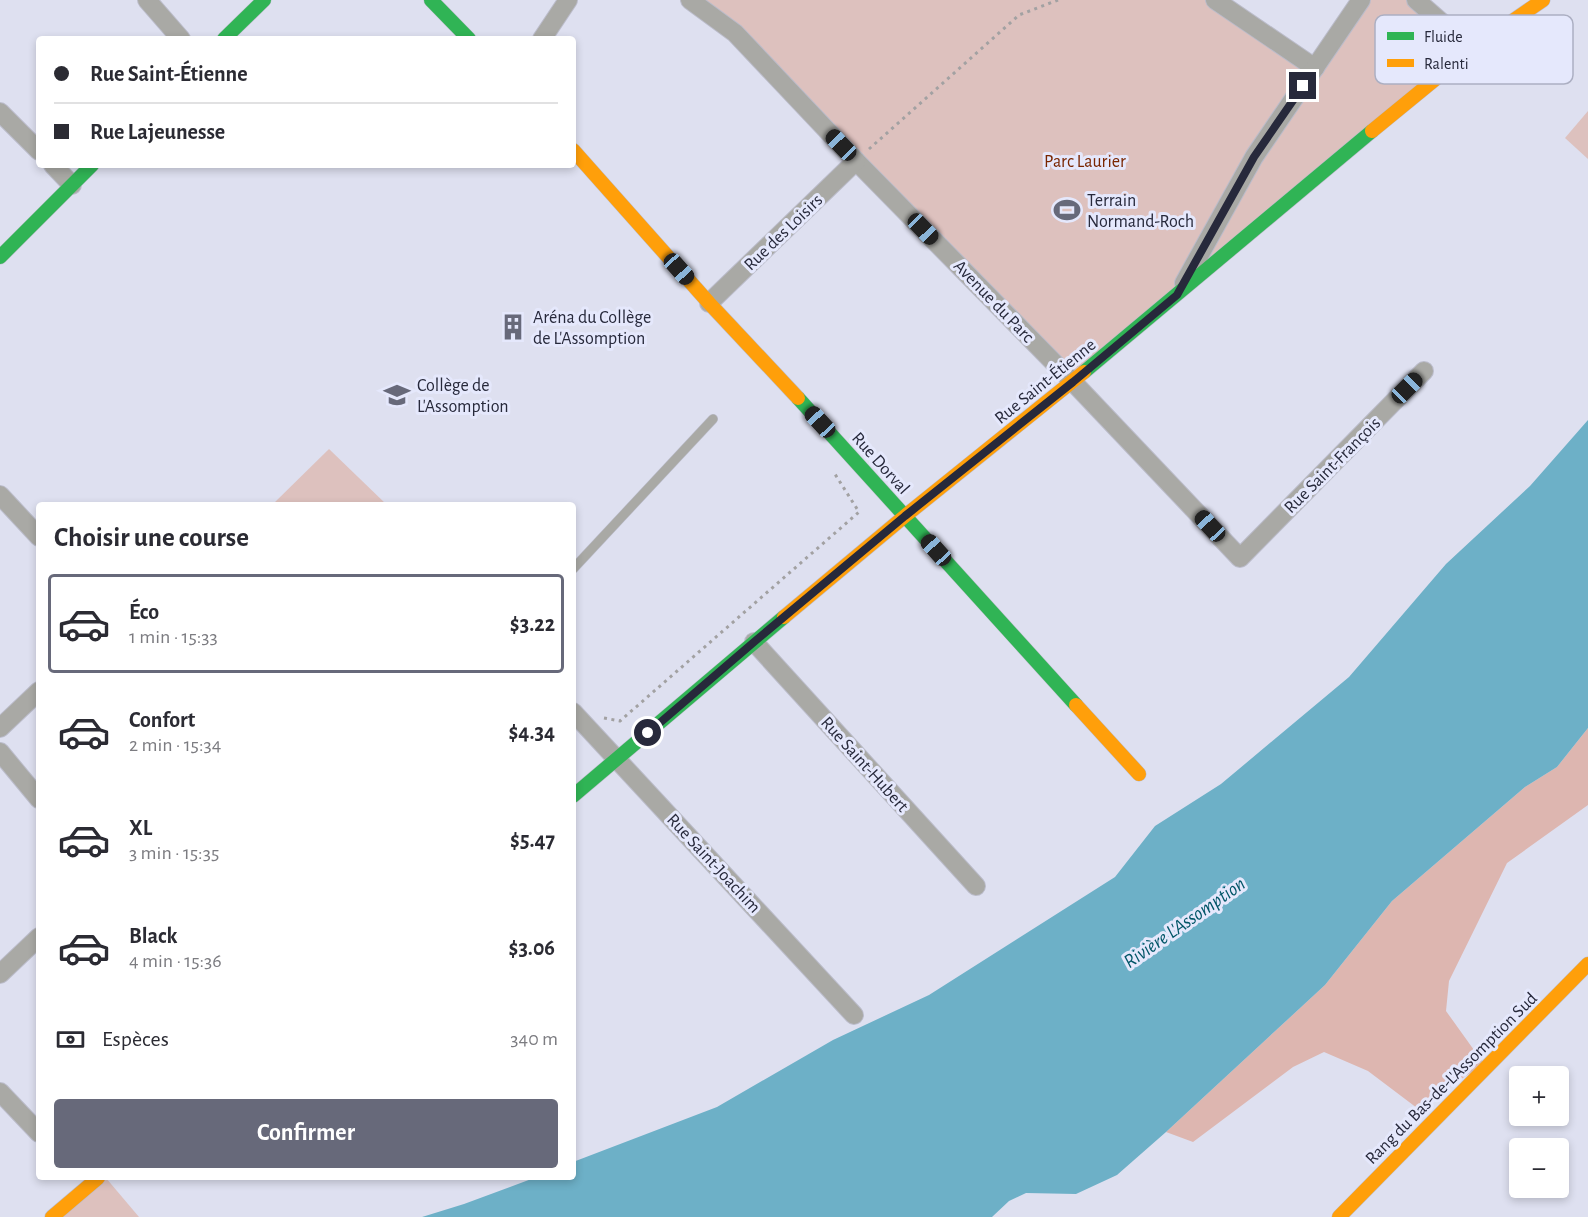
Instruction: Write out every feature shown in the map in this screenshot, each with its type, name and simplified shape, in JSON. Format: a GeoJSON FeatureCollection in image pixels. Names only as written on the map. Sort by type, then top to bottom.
{"type":"FeatureCollection","features":[{"type":"Feature","properties":{"kind":"street"},"geometry":{"type":"LineString","coordinates":[[147,0],[178,36]]}},
{"type":"Feature","properties":{"kind":"street"},"geometry":{"type":"LineString","coordinates":[[227,36],[264,0]]}},
{"type":"Feature","properties":{"kind":"street"},"geometry":{"type":"LineString","coordinates":[[431,0],[466,36]]}},
{"type":"Feature","properties":{"kind":"street"},"geometry":{"type":"LineString","coordinates":[[544,36],[568,0]]}},
{"type":"Feature","properties":{"kind":"street","name":"Avenue du Parc"},"geometry":{"type":"LineString","coordinates":[[690,0],[735,33],[1240,558]]}},
{"type":"Feature","properties":{"kind":"street"},"geometry":{"type":"LineString","coordinates":[[1215,0],[1315,68]]}},
{"type":"Feature","properties":{"kind":"street"},"geometry":{"type":"LineString","coordinates":[[1177,295],[1254,157],[1361,0]]}},
{"type":"Feature","properties":{"kind":"street"},"geometry":{"type":"LineString","coordinates":[[1416,0],[1433,15]]}},
{"type":"Feature","properties":{"kind":"street","name":"Rue Saint-Étienne"},"geometry":{"type":"LineString","coordinates":[[1521,15],[1543,0]]}},
{"type":"Feature","properties":{"kind":"street","name":"Rue Saint-Étienne"},"geometry":{"type":"LineString","coordinates":[[576,793],[905,516],[1073,382],[1429,84]]}},
{"type":"Feature","properties":{"kind":"street"},"geometry":{"type":"LineString","coordinates":[[0,111],[36,148]]}},
{"type":"Feature","properties":{"kind":"street","name":"Rue Dorval"},"geometry":{"type":"LineString","coordinates":[[576,153],[709,303],[1138,774]]}},
{"type":"Feature","properties":{"kind":"street","name":"Rue des Loisirs"},"geometry":{"type":"LineString","coordinates":[[709,303],[856,160]]}},
{"type":"Feature","properties":{"kind":"street"},"geometry":{"type":"LineString","coordinates":[[56,168],[72,184]]}},
{"type":"Feature","properties":{"kind":"street"},"geometry":{"type":"LineString","coordinates":[[0,256],[89,168]]}},
{"type":"Feature","properties":{"kind":"street","name":"Rue Saint-François"},"geometry":{"type":"LineString","coordinates":[[1240,558],[1424,371]]}},
{"type":"Feature","properties":{"kind":"street"},"geometry":{"type":"LineString","coordinates":[[0,497],[36,534]]}},
{"type":"Feature","properties":{"kind":"street","name":"Rue Saint-Hubert"},"geometry":{"type":"LineString","coordinates":[[754,642],[976,886]]}},
{"type":"Feature","properties":{"kind":"street"},"geometry":{"type":"LineString","coordinates":[[0,728],[36,694]]}},
{"type":"Feature","properties":{"kind":"street","name":"Rue Saint-Joachim"},"geometry":{"type":"LineString","coordinates":[[576,715],[854,1015]]}},
{"type":"Feature","properties":{"kind":"street"},"geometry":{"type":"LineString","coordinates":[[0,753],[36,795]]}},
{"type":"Feature","properties":{"kind":"street"},"geometry":{"type":"LineString","coordinates":[[0,974],[36,940]]}},
{"type":"Feature","properties":{"kind":"street","name":"Rang du Bas-de-L'Assomption Sud"},"geometry":{"type":"LineString","coordinates":[[1339,1217],[1588,964]]}},
{"type":"Feature","properties":{"kind":"street"},"geometry":{"type":"LineString","coordinates":[[0,1092],[36,1130]]}},
{"type":"Feature","properties":{"kind":"street"},"geometry":{"type":"LineString","coordinates":[[52,1217],[89,1180]]}},
{"type":"Feature","properties":{"kind":"lane"},"geometry":{"type":"LineString","coordinates":[[576,566],[713,419]]}},
{"type":"Feature","properties":{"kind":"path"},"geometry":{"type":"LineString","coordinates":[[856,160],[1019,15],[1058,0]]}},
{"type":"Feature","properties":{"kind":"path"},"geometry":{"type":"LineString","coordinates":[[602,717],[621,721],[859,512],[832,468]]}},
{"type":"Feature","properties":{"kind":"green space","name":"Parc Laurier"},"geometry":{"type":"Polygon","coordinates":[[[690,0],[1215,0],[1315,68],[1361,0],[1416,0],[1433,15],[1375,15],[1375,84],[1430,84],[1073,382],[690,0]]]}},
{"type":"Feature","properties":{"kind":"green space"},"geometry":{"type":"Polygon","coordinates":[[[1588,111],[1588,159],[1565,138],[1588,111]]]}},
{"type":"Feature","properties":{"kind":"green space"},"geometry":{"type":"Polygon","coordinates":[[[329,449],[384,502],[275,502],[329,449]]]}},
{"type":"Feature","properties":{"kind":"green space"},"geometry":{"type":"Polygon","coordinates":[[[103,1180],[108,1180],[139,1217],[53,1217],[103,1180]]]}},
{"type":"Feature","properties":{"kind":"shaded area"},"geometry":{"type":"Polygon","coordinates":[[[1588,728],[1588,805],[1507,863],[1449,981],[1446,1011],[1484,1064],[1417,1108],[1368,1071],[1324,1052],[1293,1067],[1193,1142],[1166,1132],[1325,985],[1392,901],[1525,787],[1557,767],[1588,728]]]}},
{"type":"Feature","properties":{"kind":"water","name":"Rivière L'Assomption"},"geometry":{"type":"Polygon","coordinates":[[[1588,420],[1588,728],[1557,767],[1525,787],[1392,901],[1325,985],[1117,1175],[1076,1194],[1026,1193],[1009,1201],[992,1217],[422,1217],[529,1180],[576,1180],[576,1161],[717,1107],[833,1040],[929,995],[1115,877],[1155,826],[1221,784],[1349,677],[1446,564],[1530,486],[1588,420]]]}},
{"type":"Feature","properties":{"kind":"traffic: fast"},"geometry":{"type":"LineString","coordinates":[[227,36],[264,0]]}},
{"type":"Feature","properties":{"kind":"traffic: fast"},"geometry":{"type":"LineString","coordinates":[[431,0],[466,36]]}},
{"type":"Feature","properties":{"kind":"traffic: fast"},"geometry":{"type":"LineString","coordinates":[[1084,372],[1372,131]]}},
{"type":"Feature","properties":{"kind":"traffic: fast"},"geometry":{"type":"LineString","coordinates":[[0,257],[89,168]]}},
{"type":"Feature","properties":{"kind":"traffic: fast"},"geometry":{"type":"LineString","coordinates":[[798,398],[1076,705]]}},
{"type":"Feature","properties":{"kind":"traffic: fast"},"geometry":{"type":"LineString","coordinates":[[576,793],[784,617]]}},
{"type":"Feature","properties":{"kind":"traffic: slow"},"geometry":{"type":"LineString","coordinates":[[1521,15],[1543,0]]}},
{"type":"Feature","properties":{"kind":"traffic: slow"},"geometry":{"type":"LineString","coordinates":[[1372,131],[1429,84]]}},
{"type":"Feature","properties":{"kind":"traffic: slow"},"geometry":{"type":"LineString","coordinates":[[576,153],[709,303],[798,398]]}},
{"type":"Feature","properties":{"kind":"traffic: slow"},"geometry":{"type":"LineString","coordinates":[[784,617],[1084,372]]}},
{"type":"Feature","properties":{"kind":"traffic: slow"},"geometry":{"type":"LineString","coordinates":[[1076,705],[1139,774]]}},
{"type":"Feature","properties":{"kind":"traffic: slow"},"geometry":{"type":"LineString","coordinates":[[1339,1217],[1588,964]]}},
{"type":"Feature","properties":{"kind":"traffic: slow"},"geometry":{"type":"LineString","coordinates":[[52,1217],[96,1180]]}},
{"type":"Feature","properties":{"kind":"place","name":"Terrain Normand-Roch"},"geometry":{"type":"Point","coordinates":[1067,210]}},
{"type":"Feature","properties":{"kind":"place","name":"Aréna du Collège de L'Assomption"},"geometry":{"type":"Point","coordinates":[513,327]}},
{"type":"Feature","properties":{"kind":"place","name":"Collège de L'Assomption"},"geometry":{"type":"Point","coordinates":[397,395]}},
{"type":"Feature","properties":{"kind":"route"},"geometry":{"type":"LineString","coordinates":[[648,733],[905,516],[1073,382],[1177,295],[1254,157],[1303,86]]}}]}
